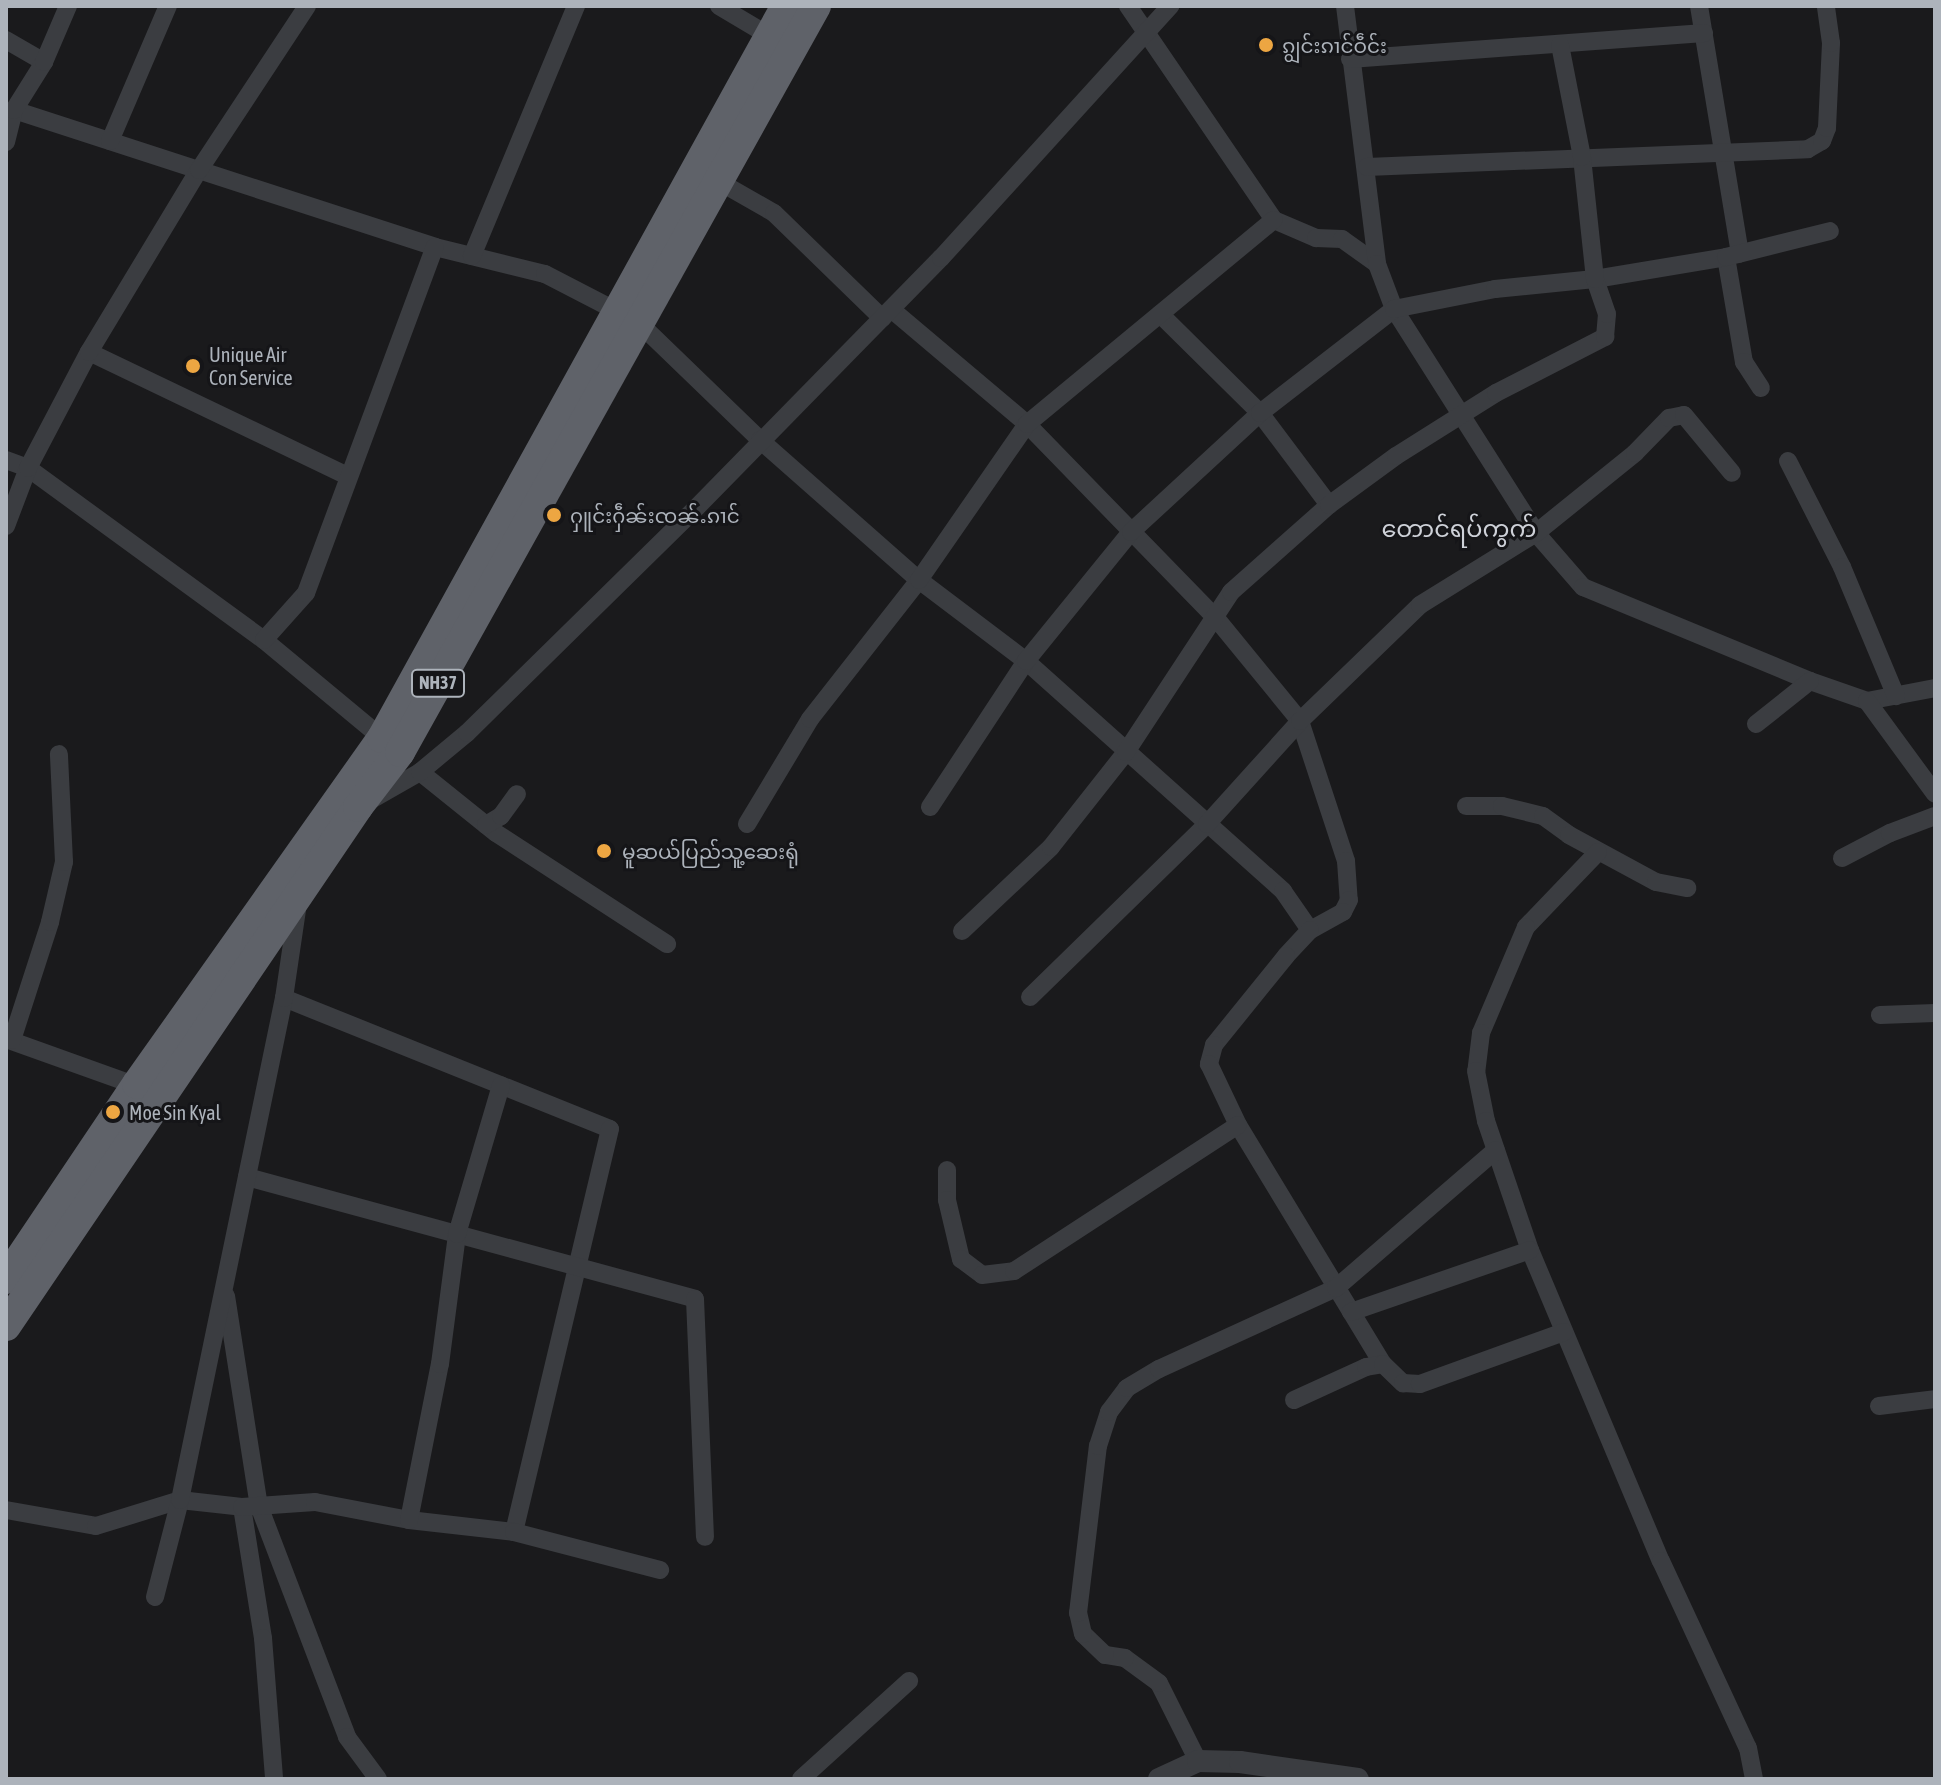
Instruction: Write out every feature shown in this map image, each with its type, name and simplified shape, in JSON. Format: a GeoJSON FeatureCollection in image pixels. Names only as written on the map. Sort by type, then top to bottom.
{"type":"FeatureCollection","features":[{"type":"Feature","properties":{"kind":"highway","name":"NH37"},"geometry":{"type":"LineString","coordinates":[[6,1326],[299,859],[400,752],[628,315],[718,181],[780,42],[786,6]]}},
{"type":"Feature","properties":{"kind":"highway","name":"NH37"},"geometry":{"type":"LineString","coordinates":[[6,1279],[298,900],[382,738],[628,315],[780,42],[816,6]]}},
{"type":"Feature","properties":{"kind":"street"},"geometry":{"type":"LineString","coordinates":[[6,142],[14,110],[44,62],[68,6]]}},
{"type":"Feature","properties":{"kind":"street"},"geometry":{"type":"LineString","coordinates":[[110,141],[168,6]]}},
{"type":"Feature","properties":{"kind":"street"},"geometry":{"type":"LineString","coordinates":[[6,526],[28,468],[89,352],[199,170],[307,6]]}},
{"type":"Feature","properties":{"kind":"street"},"geometry":{"type":"LineString","coordinates":[[472,256],[576,6]]}},
{"type":"Feature","properties":{"kind":"street"},"geometry":{"type":"LineString","coordinates":[[719,6],[780,42]]}},
{"type":"Feature","properties":{"kind":"street"},"geometry":{"type":"LineString","coordinates":[[1128,6],[1274,220],[1316,238],[1342,239],[1377,264]]}},
{"type":"Feature","properties":{"kind":"street"},"geometry":{"type":"LineString","coordinates":[[344,810],[420,772],[478,722],[697,507],[887,313],[1170,6]]}},
{"type":"Feature","properties":{"kind":"street"},"geometry":{"type":"LineString","coordinates":[[1345,6],[1377,264],[1394,309],[1536,533],[1583,587],[1810,681],[1867,701],[1935,688]]}},
{"type":"Feature","properties":{"kind":"street"},"geometry":{"type":"LineString","coordinates":[[1699,6],[1724,154],[1744,362],[1761,388]]}},
{"type":"Feature","properties":{"kind":"street"},"geometry":{"type":"LineString","coordinates":[[1367,167],[1808,149],[1822,141],[1827,128],[1830,96],[1826,6]]}},
{"type":"Feature","properties":{"kind":"street"},"geometry":{"type":"LineString","coordinates":[[1350,59],[1704,33]]}},
{"type":"Feature","properties":{"kind":"street"},"geometry":{"type":"LineString","coordinates":[[6,40],[44,62]]}},
{"type":"Feature","properties":{"kind":"street"},"geometry":{"type":"LineString","coordinates":[[962,931],[1051,847],[1126,752],[1231,592],[1329,505],[1396,456],[1496,393],[1605,337],[1607,314],[1595,279],[1582,157],[1560,45]]}},
{"type":"Feature","properties":{"kind":"street"},"geometry":{"type":"LineString","coordinates":[[14,110],[435,247],[545,274],[628,315],[760,440],[919,580],[1026,661],[1283,891],[1310,930]]}},
{"type":"Feature","properties":{"kind":"street"},"geometry":{"type":"LineString","coordinates":[[718,181],[774,213],[887,313],[1027,424],[1215,617],[1300,721],[1346,861],[1349,890],[1343,912],[1310,930],[1214,1045],[1209,1064],[1238,1125],[1383,1364],[1403,1383],[1420,1384],[1564,1332]]}},
{"type":"Feature","properties":{"kind":"street"},"geometry":{"type":"LineString","coordinates":[[747,824],[810,719],[919,580],[1027,424],[1274,220]]}},
{"type":"Feature","properties":{"kind":"street"},"geometry":{"type":"LineString","coordinates":[[930,807],[1026,661],[1131,532],[1260,413],[1394,309],[1495,289],[1595,279],[1733,255],[1830,231]]}},
{"type":"Feature","properties":{"kind":"street"},"geometry":{"type":"LineString","coordinates":[[264,640],[306,593],[435,247]]}},
{"type":"Feature","properties":{"kind":"street"},"geometry":{"type":"LineString","coordinates":[[1160,314],[1260,413],[1329,505]]}},
{"type":"Feature","properties":{"kind":"street"},"geometry":{"type":"LineString","coordinates":[[89,352],[348,476]]}},
{"type":"Feature","properties":{"kind":"street"},"geometry":{"type":"LineString","coordinates":[[1030,997],[1207,824],[1300,721],[1420,605],[1536,533],[1635,453],[1676,415],[1684,415],[1732,473]]}},
{"type":"Feature","properties":{"kind":"street"},"geometry":{"type":"LineString","coordinates":[[6,460],[28,468],[264,640],[382,738]]}},
{"type":"Feature","properties":{"kind":"street"},"geometry":{"type":"LineString","coordinates":[[1788,461],[1842,567],[1896,696]]}},
{"type":"Feature","properties":{"kind":"street"},"geometry":{"type":"LineString","coordinates":[[1756,724],[1810,681]]}},
{"type":"Feature","properties":{"kind":"street"},"geometry":{"type":"LineString","coordinates":[[1867,701],[1935,794]]}},
{"type":"Feature","properties":{"kind":"street"},"geometry":{"type":"LineString","coordinates":[[59,754],[64,862],[50,922],[9,1040],[150,1092]]}},
{"type":"Feature","properties":{"kind":"street"},"geometry":{"type":"LineString","coordinates":[[420,772],[486,825],[667,944]]}},
{"type":"Feature","properties":{"kind":"street"},"geometry":{"type":"LineString","coordinates":[[486,825],[501,816],[517,794]]}},
{"type":"Feature","properties":{"kind":"street"},"geometry":{"type":"LineString","coordinates":[[1466,806],[1502,806],[1543,816],[1598,852],[1656,882],[1687,888]]}},
{"type":"Feature","properties":{"kind":"street"},"geometry":{"type":"LineString","coordinates":[[1842,858],[1890,833],[1935,816]]}},
{"type":"Feature","properties":{"kind":"street"},"geometry":{"type":"LineString","coordinates":[[1598,852],[1526,927],[1481,1033],[1476,1071],[1496,1150],[1530,1250],[1661,1561],[1748,1748],[1754,1779]]}},
{"type":"Feature","properties":{"kind":"street"},"geometry":{"type":"LineString","coordinates":[[155,1597],[180,1500],[284,998],[298,900],[299,859]]}},
{"type":"Feature","properties":{"kind":"street"},"geometry":{"type":"LineString","coordinates":[[284,998],[610,1129],[514,1532]]}},
{"type":"Feature","properties":{"kind":"street"},"geometry":{"type":"LineString","coordinates":[[1880,1015],[1935,1013]]}},
{"type":"Feature","properties":{"kind":"street"},"geometry":{"type":"LineString","coordinates":[[409,1520],[440,1364],[457,1234],[501,1085]]}},
{"type":"Feature","properties":{"kind":"street"},"geometry":{"type":"LineString","coordinates":[[947,1170],[947,1200],[961,1259],[982,1275],[1014,1271],[1238,1125]]}},
{"type":"Feature","properties":{"kind":"street"},"geometry":{"type":"LineString","coordinates":[[1198,1761],[1159,1683],[1125,1658],[1105,1655],[1083,1634],[1078,1613],[1098,1446],[1109,1412],[1127,1388],[1159,1369],[1336,1288],[1496,1150]]}},
{"type":"Feature","properties":{"kind":"street"},"geometry":{"type":"LineString","coordinates":[[247,1177],[695,1299],[705,1537]]}},
{"type":"Feature","properties":{"kind":"street"},"geometry":{"type":"LineString","coordinates":[[1351,1312],[1530,1250]]}},
{"type":"Feature","properties":{"kind":"street"},"geometry":{"type":"LineString","coordinates":[[224,1282],[251,1506],[274,1779]]}},
{"type":"Feature","properties":{"kind":"street"},"geometry":{"type":"LineString","coordinates":[[1294,1400],[1366,1367],[1383,1364]]}},
{"type":"Feature","properties":{"kind":"street"},"geometry":{"type":"LineString","coordinates":[[1879,1406],[1935,1399]]}},
{"type":"Feature","properties":{"kind":"street"},"geometry":{"type":"LineString","coordinates":[[6,1510],[96,1526],[180,1500],[251,1506],[315,1502],[409,1520],[514,1532],[660,1570]]}},
{"type":"Feature","properties":{"kind":"street"},"geometry":{"type":"LineString","coordinates":[[251,1506],[347,1737],[378,1779]]}},
{"type":"Feature","properties":{"kind":"street"},"geometry":{"type":"LineString","coordinates":[[801,1779],[909,1681]]}},
{"type":"Feature","properties":{"kind":"street"},"geometry":{"type":"LineString","coordinates":[[1159,1779],[1198,1761],[1281,1774],[1358,1779]]}},
{"type":"Feature","properties":{"kind":"place","name":"ၵျွင်းၵၢင်ဝဵင်း"},"geometry":{"type":"Point","coordinates":[1266,45]}},
{"type":"Feature","properties":{"kind":"place","name":"Unique Air Con Service"},"geometry":{"type":"Point","coordinates":[193,366]}},
{"type":"Feature","properties":{"kind":"place","name":"ႁူင်းႁဵၼ်းၸၼ်ႉၵၢင်"},"geometry":{"type":"Point","coordinates":[554,515]}},
{"type":"Feature","properties":{"kind":"place","name":"မူဆယ်ပြည်သူ့ဆေးရုံ"},"geometry":{"type":"Point","coordinates":[604,851]}},
{"type":"Feature","properties":{"kind":"place","name":"Moe Sin Kyal"},"geometry":{"type":"Point","coordinates":[113,1112]}},
{"type":"Feature","properties":{"kind":"district","name":"တောင်ရပ်ကွက်"},"geometry":{"type":"Point","coordinates":[1459,529]}}]}
